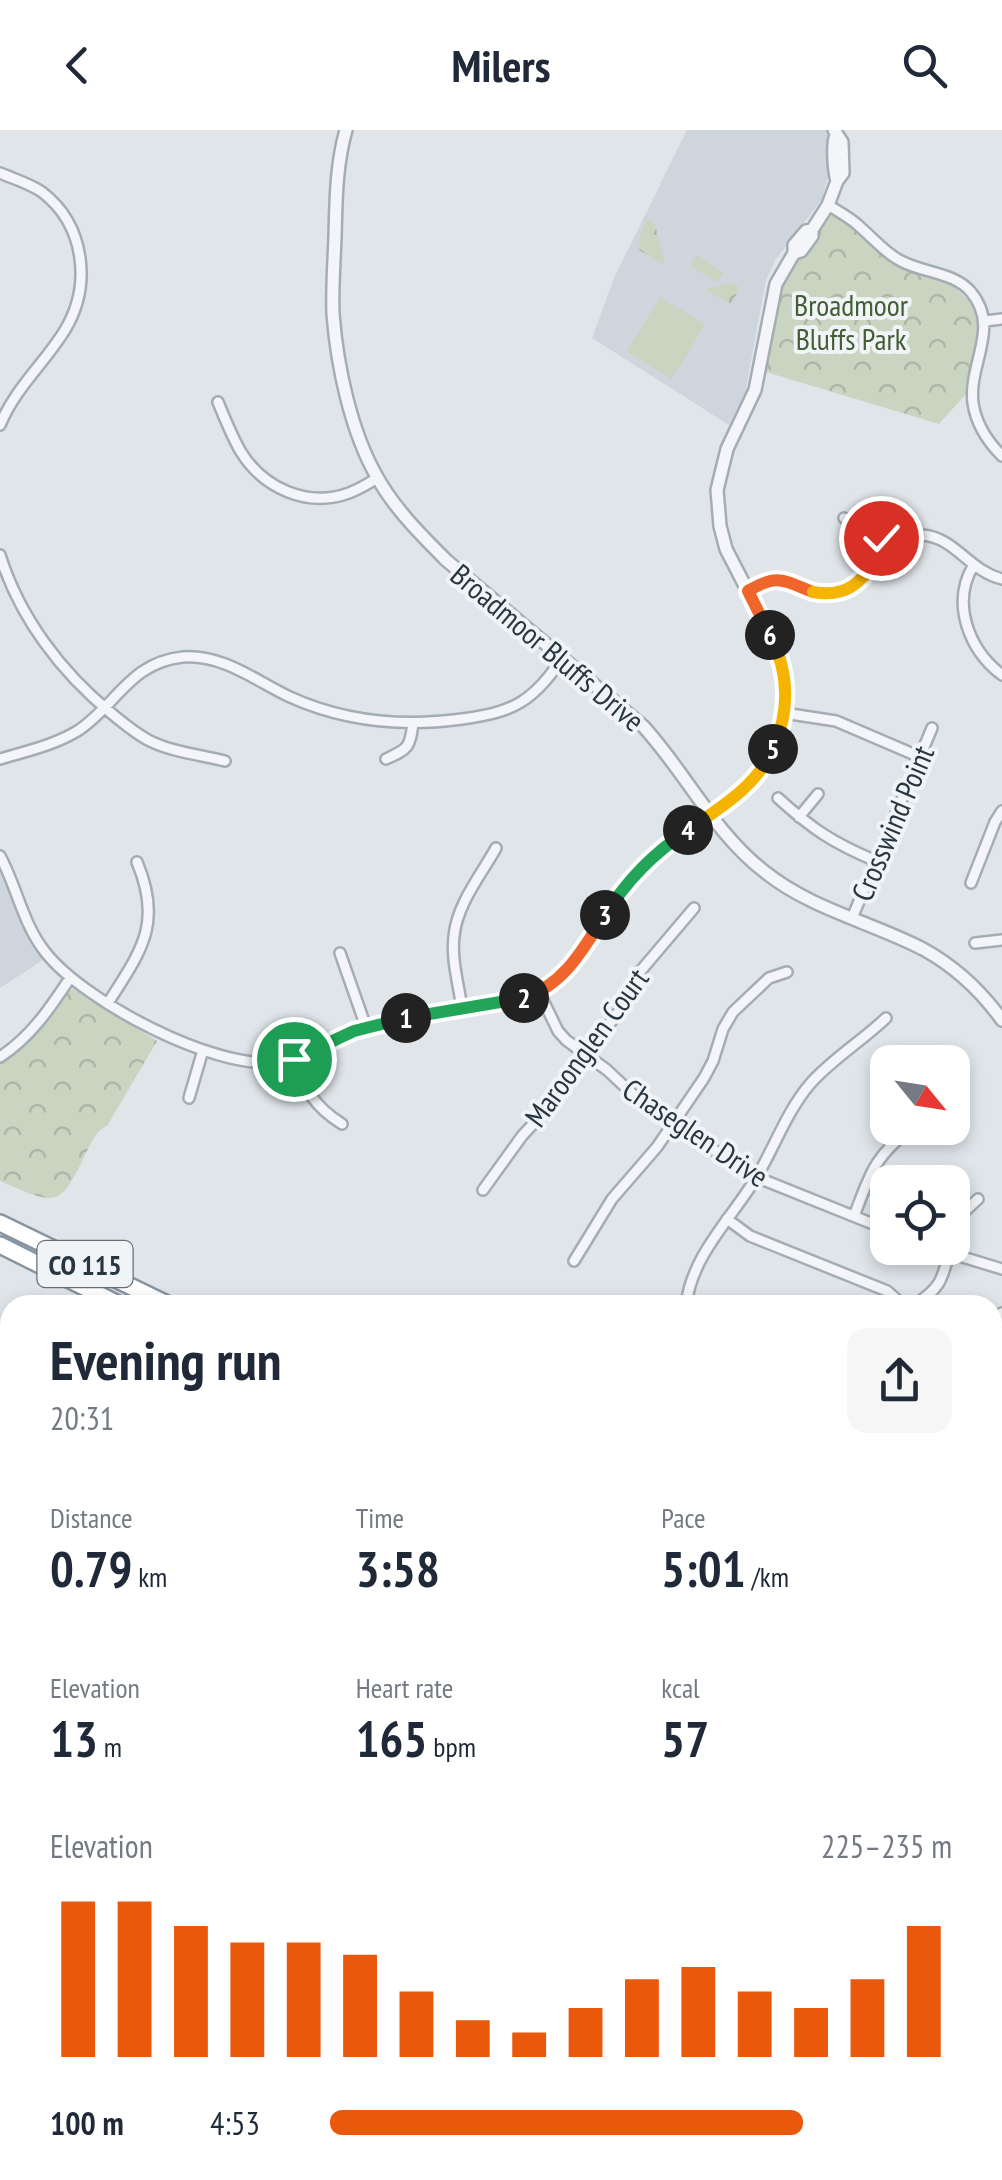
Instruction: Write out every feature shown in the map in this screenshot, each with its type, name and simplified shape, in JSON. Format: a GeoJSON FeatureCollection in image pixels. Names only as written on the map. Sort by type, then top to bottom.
{"type":"FeatureCollection","features":[{"type":"Feature","properties":{"kind":"highway","name":"CO 115"},"geometry":{"type":"LineString","coordinates":[[0,1223],[149,1295]]}},
{"type":"Feature","properties":{"kind":"highway","name":"CO 115"},"geometry":{"type":"LineString","coordinates":[[0,1246],[100,1295]]}},
{"type":"Feature","properties":{"kind":"street","name":"Broadmoor Bluffs Drive"},"geometry":{"type":"LineString","coordinates":[[346,130],[337,172],[333,314],[351,412],[377,478],[446,560],[643,726],[725,834],[766,873],[802,896],[922,948],[976,989],[1002,1020]]}},
{"type":"Feature","properties":{"kind":"street"},"geometry":{"type":"LineString","coordinates":[[0,856],[40,944],[70,978],[153,1030],[252,1063],[294,1059],[366,1027],[520,999],[539,992],[566,972],[626,883],[661,848],[746,787],[760,772],[777,741],[784,713],[782,662],[726,550],[717,490],[727,449],[755,390],[772,296],[780,274],[812,236],[844,173],[842,142],[835,132]]}},
{"type":"Feature","properties":{"kind":"street"},"geometry":{"type":"LineString","coordinates":[[0,173],[41,192],[64,216],[79,250],[82,278],[76,307],[65,330],[22,385],[0,426]]}},
{"type":"Feature","properties":{"kind":"street"},"geometry":{"type":"LineString","coordinates":[[828,205],[853,221],[893,257],[952,278],[971,292],[985,320],[985,336],[974,375],[973,404],[986,438],[1002,456]]}},
{"type":"Feature","properties":{"kind":"street"},"geometry":{"type":"LineString","coordinates":[[985,320],[1002,319]]}},
{"type":"Feature","properties":{"kind":"street"},"geometry":{"type":"LineString","coordinates":[[218,402],[242,454],[277,488],[300,496],[324,498],[355,491],[377,478]]}},
{"type":"Feature","properties":{"kind":"street"},"geometry":{"type":"LineString","coordinates":[[844,518],[872,530],[889,546]]}},
{"type":"Feature","properties":{"kind":"street"},"geometry":{"type":"LineString","coordinates":[[748,591],[782,579],[814,592],[838,592],[861,581],[889,546],[912,536],[935,537],[973,566],[1002,579]]}},
{"type":"Feature","properties":{"kind":"street"},"geometry":{"type":"LineString","coordinates":[[0,555],[16,596],[42,641],[104,708],[150,741],[225,762]]}},
{"type":"Feature","properties":{"kind":"street"},"geometry":{"type":"LineString","coordinates":[[973,566],[963,590],[966,626],[986,660],[1002,675]]}},
{"type":"Feature","properties":{"kind":"street"},"geometry":{"type":"LineString","coordinates":[[0,759],[63,739],[90,722],[144,670],[179,658],[226,664],[316,707],[363,719],[413,723],[481,717],[509,708],[541,685],[563,658]]}},
{"type":"Feature","properties":{"kind":"street"},"geometry":{"type":"LineString","coordinates":[[784,713],[836,721],[920,757]]}},
{"type":"Feature","properties":{"kind":"street"},"geometry":{"type":"LineString","coordinates":[[386,759],[405,751],[413,723]]}},
{"type":"Feature","properties":{"kind":"street","name":"Crosswind Point"},"geometry":{"type":"LineString","coordinates":[[852,918],[932,728]]}},
{"type":"Feature","properties":{"kind":"street"},"geometry":{"type":"LineString","coordinates":[[799,817],[818,794]]}},
{"type":"Feature","properties":{"kind":"street"},"geometry":{"type":"LineString","coordinates":[[778,798],[811,828],[876,861]]}},
{"type":"Feature","properties":{"kind":"street"},"geometry":{"type":"LineString","coordinates":[[971,882],[1002,811]]}},
{"type":"Feature","properties":{"kind":"street"},"geometry":{"type":"LineString","coordinates":[[462,1009],[453,950],[455,926],[496,848]]}},
{"type":"Feature","properties":{"kind":"street"},"geometry":{"type":"LineString","coordinates":[[108,1003],[139,956],[147,933],[150,905],[137,862]]}},
{"type":"Feature","properties":{"kind":"street","name":"Maroonglen Court"},"geometry":{"type":"LineString","coordinates":[[483,1190],[622,1007],[638,974],[694,908]]}},
{"type":"Feature","properties":{"kind":"street"},"geometry":{"type":"LineString","coordinates":[[975,944],[1002,940]]}},
{"type":"Feature","properties":{"kind":"street"},"geometry":{"type":"LineString","coordinates":[[340,953],[366,1027]]}},
{"type":"Feature","properties":{"kind":"street"},"geometry":{"type":"LineString","coordinates":[[574,1262],[612,1199],[641,1167],[704,1078],[733,1012],[769,978],[788,972]]}},
{"type":"Feature","properties":{"kind":"street"},"geometry":{"type":"LineString","coordinates":[[0,1056],[34,1029],[70,978]]}},
{"type":"Feature","properties":{"kind":"street","name":"Chaseglen Drive"},"geometry":{"type":"LineString","coordinates":[[539,992],[558,1032],[672,1124],[756,1177],[870,1223]]}},
{"type":"Feature","properties":{"kind":"street"},"geometry":{"type":"LineString","coordinates":[[687,1295],[694,1271],[742,1201],[810,1084],[886,1018]]}},
{"type":"Feature","properties":{"kind":"street"},"geometry":{"type":"LineString","coordinates":[[189,1098],[204,1050]]}},
{"type":"Feature","properties":{"kind":"street"},"geometry":{"type":"LineString","coordinates":[[294,1059],[313,1102],[342,1124]]}},
{"type":"Feature","properties":{"kind":"street"},"geometry":{"type":"LineString","coordinates":[[854,1216],[876,1162],[890,1145]]}},
{"type":"Feature","properties":{"kind":"street"},"geometry":{"type":"LineString","coordinates":[[970,1207],[978,1199]]}},
{"type":"Feature","properties":{"kind":"street"},"geometry":{"type":"LineString","coordinates":[[727,1219],[750,1236],[891,1295]]}},
{"type":"Feature","properties":{"kind":"street"},"geometry":{"type":"LineString","coordinates":[[970,1255],[1002,1269]]}},
{"type":"Feature","properties":{"kind":"street"},"geometry":{"type":"LineString","coordinates":[[930,1295],[941,1282],[946,1265]]}},
{"type":"Feature","properties":{"kind":"shaded area"},"geometry":{"type":"Polygon","coordinates":[[[687,130],[826,130],[830,151],[822,199],[776,259],[766,280],[745,393],[729,425],[592,338],[614,278],[687,130]]]}},
{"type":"Feature","properties":{"kind":"shaded area"},"geometry":{"type":"Polygon","coordinates":[[[0,872],[31,943],[43,960],[0,988],[0,872]]]}},
{"type":"Feature","properties":{"kind":"green space","name":"Broadmoor Bluffs Park"},"geometry":{"type":"Polygon","coordinates":[[[829,216],[851,226],[896,265],[952,285],[973,304],[979,328],[966,394],[939,424],[766,372],[773,321],[784,281],[829,216]]]}},
{"type":"Feature","properties":{"kind":"green space"},"geometry":{"type":"Polygon","coordinates":[[[647,220],[655,224],[665,265],[639,250],[640,234],[647,220]]]}},
{"type":"Feature","properties":{"kind":"green space"},"geometry":{"type":"Polygon","coordinates":[[[696,255],[723,272],[717,282],[690,266],[696,255]]]}},
{"type":"Feature","properties":{"kind":"green space"},"geometry":{"type":"Polygon","coordinates":[[[731,282],[740,288],[731,304],[705,290],[731,282]]]}},
{"type":"Feature","properties":{"kind":"green space"},"geometry":{"type":"Polygon","coordinates":[[[660,297],[705,324],[672,379],[627,352],[660,297]]]}},
{"type":"Feature","properties":{"kind":"green space"},"geometry":{"type":"Polygon","coordinates":[[[73,989],[157,1041],[107,1126],[94,1138],[70,1183],[56,1197],[47,1198],[0,1181],[0,1063],[30,1039],[73,989]]]}},
{"type":"Feature","properties":{"kind":"route"},"geometry":{"type":"LineString","coordinates":[[294,1059],[366,1027],[520,999],[560,978],[641,867],[746,787],[770,758],[783,722],[785,681],[776,646],[748,591],[782,579],[826,594],[850,588],[861,581],[889,546],[881,538]]}}]}
